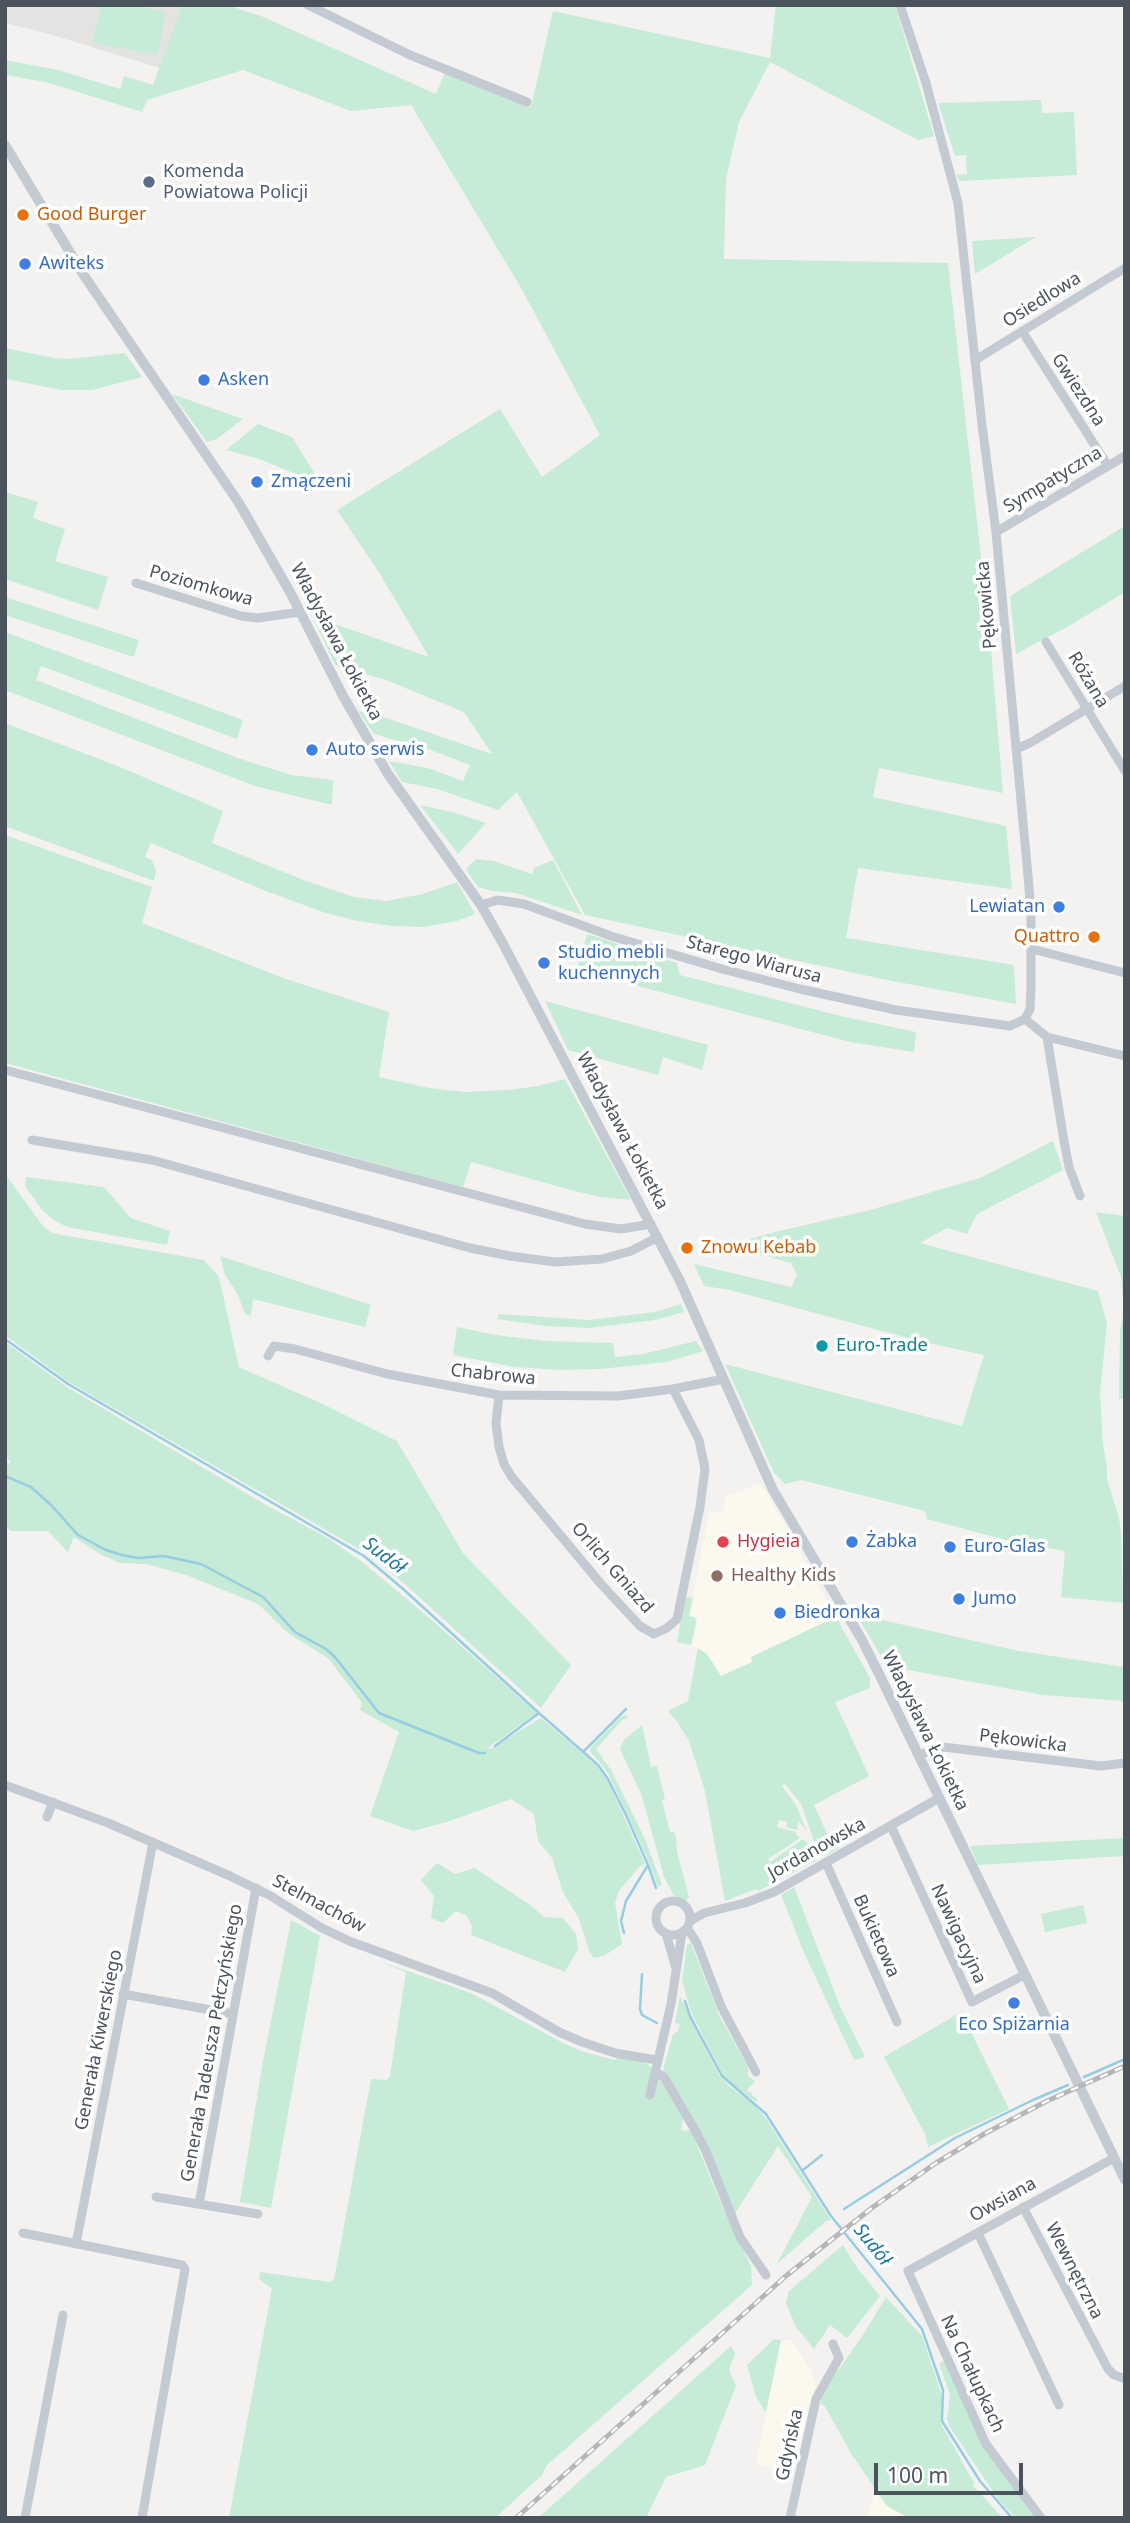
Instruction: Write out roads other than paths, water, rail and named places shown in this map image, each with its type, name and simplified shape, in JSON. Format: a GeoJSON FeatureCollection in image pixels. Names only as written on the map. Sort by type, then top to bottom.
{"type":"FeatureCollection","features":[{"type":"Feature","properties":{"kind":"street"},"geometry":{"type":"LineString","coordinates":[[309,5],[410,55],[527,102]]}},
{"type":"Feature","properties":{"kind":"street","name":"Pękowicka"},"geometry":{"type":"LineString","coordinates":[[900,5],[933,107],[958,203],[996,532],[1028,876],[1032,949],[1030,1009],[1025,1019]]}},
{"type":"Feature","properties":{"kind":"street","name":"Władysława Łokietka"},"geometry":{"type":"LineString","coordinates":[[5,145],[91,285],[239,503],[388,774],[481,905],[685,1291],[773,1490],[862,1640],[1125,2180]]}},
{"type":"Feature","properties":{"kind":"street","name":"Osiedlowa"},"geometry":{"type":"LineString","coordinates":[[977,359],[1125,268]]}},
{"type":"Feature","properties":{"kind":"street","name":"Gwiezdna"},"geometry":{"type":"LineString","coordinates":[[1022,331],[1108,466]]}},
{"type":"Feature","properties":{"kind":"street","name":"Sympatyczna"},"geometry":{"type":"LineString","coordinates":[[996,532],[1125,456]]}},
{"type":"Feature","properties":{"kind":"street","name":"Poziomkowa"},"geometry":{"type":"LineString","coordinates":[[136,583],[241,616],[267,618],[300,612]]}},
{"type":"Feature","properties":{"kind":"street","name":"Różana"},"geometry":{"type":"LineString","coordinates":[[1046,642],[1125,771]]}},
{"type":"Feature","properties":{"kind":"street"},"geometry":{"type":"LineString","coordinates":[[1016,749],[1125,686]]}},
{"type":"Feature","properties":{"kind":"street","name":"Starego Wiarusa"},"geometry":{"type":"LineString","coordinates":[[481,905],[498,900],[524,904],[611,936],[722,969],[896,1010],[1010,1026],[1025,1019]]}},
{"type":"Feature","properties":{"kind":"street"},"geometry":{"type":"LineString","coordinates":[[1032,949],[1125,972]]}},
{"type":"Feature","properties":{"kind":"street"},"geometry":{"type":"LineString","coordinates":[[1025,1019],[1048,1037],[1125,1056]]}},
{"type":"Feature","properties":{"kind":"street"},"geometry":{"type":"LineString","coordinates":[[1048,1037],[1069,1167],[1080,1196]]}},
{"type":"Feature","properties":{"kind":"street"},"geometry":{"type":"LineString","coordinates":[[5,1070],[585,1224],[621,1229],[651,1224]]}},
{"type":"Feature","properties":{"kind":"street"},"geometry":{"type":"LineString","coordinates":[[32,1140],[152,1160],[470,1248],[510,1256],[555,1262],[603,1259],[631,1251],[658,1237]]}},
{"type":"Feature","properties":{"kind":"street","name":"Chabrowa"},"geometry":{"type":"LineString","coordinates":[[268,1356],[274,1346],[295,1349],[387,1374],[499,1395],[618,1396],[724,1379]]}},
{"type":"Feature","properties":{"kind":"street","name":"Orlich Gniazd"},"geometry":{"type":"LineString","coordinates":[[499,1395],[496,1423],[503,1464],[601,1584],[640,1626],[654,1634],[677,1619],[705,1469],[699,1440],[673,1389]]}},
{"type":"Feature","properties":{"kind":"street","name":"Pękowicka"},"geometry":{"type":"LineString","coordinates":[[919,1755],[943,1747],[1101,1766],[1125,1763]]}},
{"type":"Feature","properties":{"kind":"street","name":"Stelmachów"},"geometry":{"type":"LineString","coordinates":[[5,1785],[153,1842],[256,1888],[337,1936],[475,1986],[509,2001],[559,2032],[582,2042],[615,2053],[657,2060]]}},
{"type":"Feature","properties":{"kind":"street","name":"Jordanowska"},"geometry":{"type":"LineString","coordinates":[[704,1913],[745,1903],[774,1892],[939,1798]]}},
{"type":"Feature","properties":{"kind":"street"},"geometry":{"type":"LineString","coordinates":[[47,1817],[53,1802]]}},
{"type":"Feature","properties":{"kind":"street","name":"Nawigacyjna"},"geometry":{"type":"LineString","coordinates":[[891,1826],[972,2002],[1024,1975]]}},
{"type":"Feature","properties":{"kind":"street","name":"Generała Kiwerskiego"},"geometry":{"type":"LineString","coordinates":[[76,2244],[153,1842]]}},
{"type":"Feature","properties":{"kind":"street","name":"Bukietowa"},"geometry":{"type":"LineString","coordinates":[[826,1863],[897,2022]]}},
{"type":"Feature","properties":{"kind":"street","name":"Generała Tadeusza Pełczyńskiego"},"geometry":{"type":"LineString","coordinates":[[199,2204],[256,1888]]}},
{"type":"Feature","properties":{"kind":"street"},"geometry":{"type":"LineString","coordinates":[[676,1970],[666,1934],[656,1923],[660,1907],[675,1901],[688,1910],[704,1913]]}},
{"type":"Feature","properties":{"kind":"street"},"geometry":{"type":"LineString","coordinates":[[650,2095],[687,1927],[688,1910]]}},
{"type":"Feature","properties":{"kind":"street"},"geometry":{"type":"LineString","coordinates":[[666,1934],[674,1935],[704,1913]]}},
{"type":"Feature","properties":{"kind":"street"},"geometry":{"type":"LineString","coordinates":[[687,1927],[697,1944],[721,2006],[756,2072]]}},
{"type":"Feature","properties":{"kind":"street"},"geometry":{"type":"LineString","coordinates":[[123,1994],[233,2014]]}},
{"type":"Feature","properties":{"kind":"street"},"geometry":{"type":"LineString","coordinates":[[654,2072],[664,2077],[692,2125],[705,2149],[740,2237],[766,2275]]}},
{"type":"Feature","properties":{"kind":"street","name":"Owsiana"},"geometry":{"type":"LineString","coordinates":[[908,2271],[1114,2158]]}},
{"type":"Feature","properties":{"kind":"street"},"geometry":{"type":"LineString","coordinates":[[156,2197],[258,2214]]}},
{"type":"Feature","properties":{"kind":"street","name":"Wewnętrzna"},"geometry":{"type":"LineString","coordinates":[[1023,2207],[1108,2369],[1124,2379]]}},
{"type":"Feature","properties":{"kind":"street"},"geometry":{"type":"LineString","coordinates":[[23,2233],[183,2265],[185,2269],[142,2518]]}},
{"type":"Feature","properties":{"kind":"street"},"geometry":{"type":"LineString","coordinates":[[978,2233],[1059,2405]]}},
{"type":"Feature","properties":{"kind":"street","name":"Na Chałupkach"},"geometry":{"type":"LineString","coordinates":[[908,2271],[986,2444],[1041,2518]]}},
{"type":"Feature","properties":{"kind":"street"},"geometry":{"type":"LineString","coordinates":[[25,2518],[64,2315]]}},
{"type":"Feature","properties":{"kind":"street","name":"Gdyńska"},"geometry":{"type":"LineString","coordinates":[[790,2518],[816,2399],[839,2358],[833,2344]]}},
{"type":"Feature","properties":{"kind":"waterway","name":"Sudół"},"geometry":{"type":"LineString","coordinates":[[5,1339],[68,1384],[364,1556],[402,1588],[598,1765],[626,1815],[656,1888]]}},
{"type":"Feature","properties":{"kind":"waterway"},"geometry":{"type":"LineString","coordinates":[[5,1476],[31,1487],[78,1535],[106,1550],[138,1558],[164,1556],[201,1564],[263,1597],[295,1632],[335,1657],[379,1713],[479,1753],[485,1753]]}},
{"type":"Feature","properties":{"kind":"waterway"},"geometry":{"type":"LineString","coordinates":[[584,1751],[626,1709]]}},
{"type":"Feature","properties":{"kind":"waterway"},"geometry":{"type":"LineString","coordinates":[[495,1746],[539,1713]]}},
{"type":"Feature","properties":{"kind":"waterway"},"geometry":{"type":"LineString","coordinates":[[624,1933],[621,1921],[626,1901],[648,1865]]}},
{"type":"Feature","properties":{"kind":"waterway"},"geometry":{"type":"LineString","coordinates":[[642,1974],[640,2009],[642,2015],[657,2023]]}},
{"type":"Feature","properties":{"kind":"waterway","name":"Sudół"},"geometry":{"type":"LineString","coordinates":[[685,2001],[690,2016],[722,2076],[766,2114],[831,2216],[922,2329],[943,2390],[942,2421],[980,2481],[1012,2518]]}},
{"type":"Feature","properties":{"kind":"waterway"},"geometry":{"type":"LineString","coordinates":[[1084,2077],[1125,2059]]}},
{"type":"Feature","properties":{"kind":"waterway"},"geometry":{"type":"LineString","coordinates":[[844,2209],[955,2138],[1068,2085]]}},
{"type":"Feature","properties":{"kind":"waterway"},"geometry":{"type":"LineString","coordinates":[[803,2170],[822,2155]]}},
{"type":"Feature","properties":{"kind":"railway"},"geometry":{"type":"LineString","coordinates":[[516,2518],[787,2275],[873,2207],[936,2163],[984,2134],[1047,2101],[1125,2066]]}},
{"type":"Feature","properties":{"kind":"place","name":"Komenda Powiatowa Policji"},"geometry":{"type":"Point","coordinates":[149,182]}},
{"type":"Feature","properties":{"kind":"place","name":"Good Burger"},"geometry":{"type":"Point","coordinates":[23,215]}},
{"type":"Feature","properties":{"kind":"place","name":"Awiteks"},"geometry":{"type":"Point","coordinates":[25,264]}},
{"type":"Feature","properties":{"kind":"place","name":"Asken"},"geometry":{"type":"Point","coordinates":[204,380]}},
{"type":"Feature","properties":{"kind":"place","name":"Zmączeni"},"geometry":{"type":"Point","coordinates":[257,482]}},
{"type":"Feature","properties":{"kind":"place","name":"Auto serwis"},"geometry":{"type":"Point","coordinates":[312,750]}},
{"type":"Feature","properties":{"kind":"place","name":"Lewiatan"},"geometry":{"type":"Point","coordinates":[1059,907]}},
{"type":"Feature","properties":{"kind":"place","name":"Quattro"},"geometry":{"type":"Point","coordinates":[1094,937]}},
{"type":"Feature","properties":{"kind":"place","name":"Studio mebli kuchennych"},"geometry":{"type":"Point","coordinates":[544,963]}},
{"type":"Feature","properties":{"kind":"place","name":"Znowu Kebab"},"geometry":{"type":"Point","coordinates":[687,1248]}},
{"type":"Feature","properties":{"kind":"place","name":"Euro-Trade"},"geometry":{"type":"Point","coordinates":[822,1346]}},
{"type":"Feature","properties":{"kind":"place","name":"Hygieia"},"geometry":{"type":"Point","coordinates":[723,1542]}},
{"type":"Feature","properties":{"kind":"place","name":"Żabka"},"geometry":{"type":"Point","coordinates":[852,1542]}},
{"type":"Feature","properties":{"kind":"place","name":"Euro-Glas"},"geometry":{"type":"Point","coordinates":[950,1547]}},
{"type":"Feature","properties":{"kind":"place","name":"Healthy Kids"},"geometry":{"type":"Point","coordinates":[717,1576]}},
{"type":"Feature","properties":{"kind":"place","name":"Jumo"},"geometry":{"type":"Point","coordinates":[959,1599]}},
{"type":"Feature","properties":{"kind":"place","name":"Biedronka"},"geometry":{"type":"Point","coordinates":[780,1613]}},
{"type":"Feature","properties":{"kind":"place","name":"Eco Spiżarnia"},"geometry":{"type":"Point","coordinates":[1014,2003]}}]}
